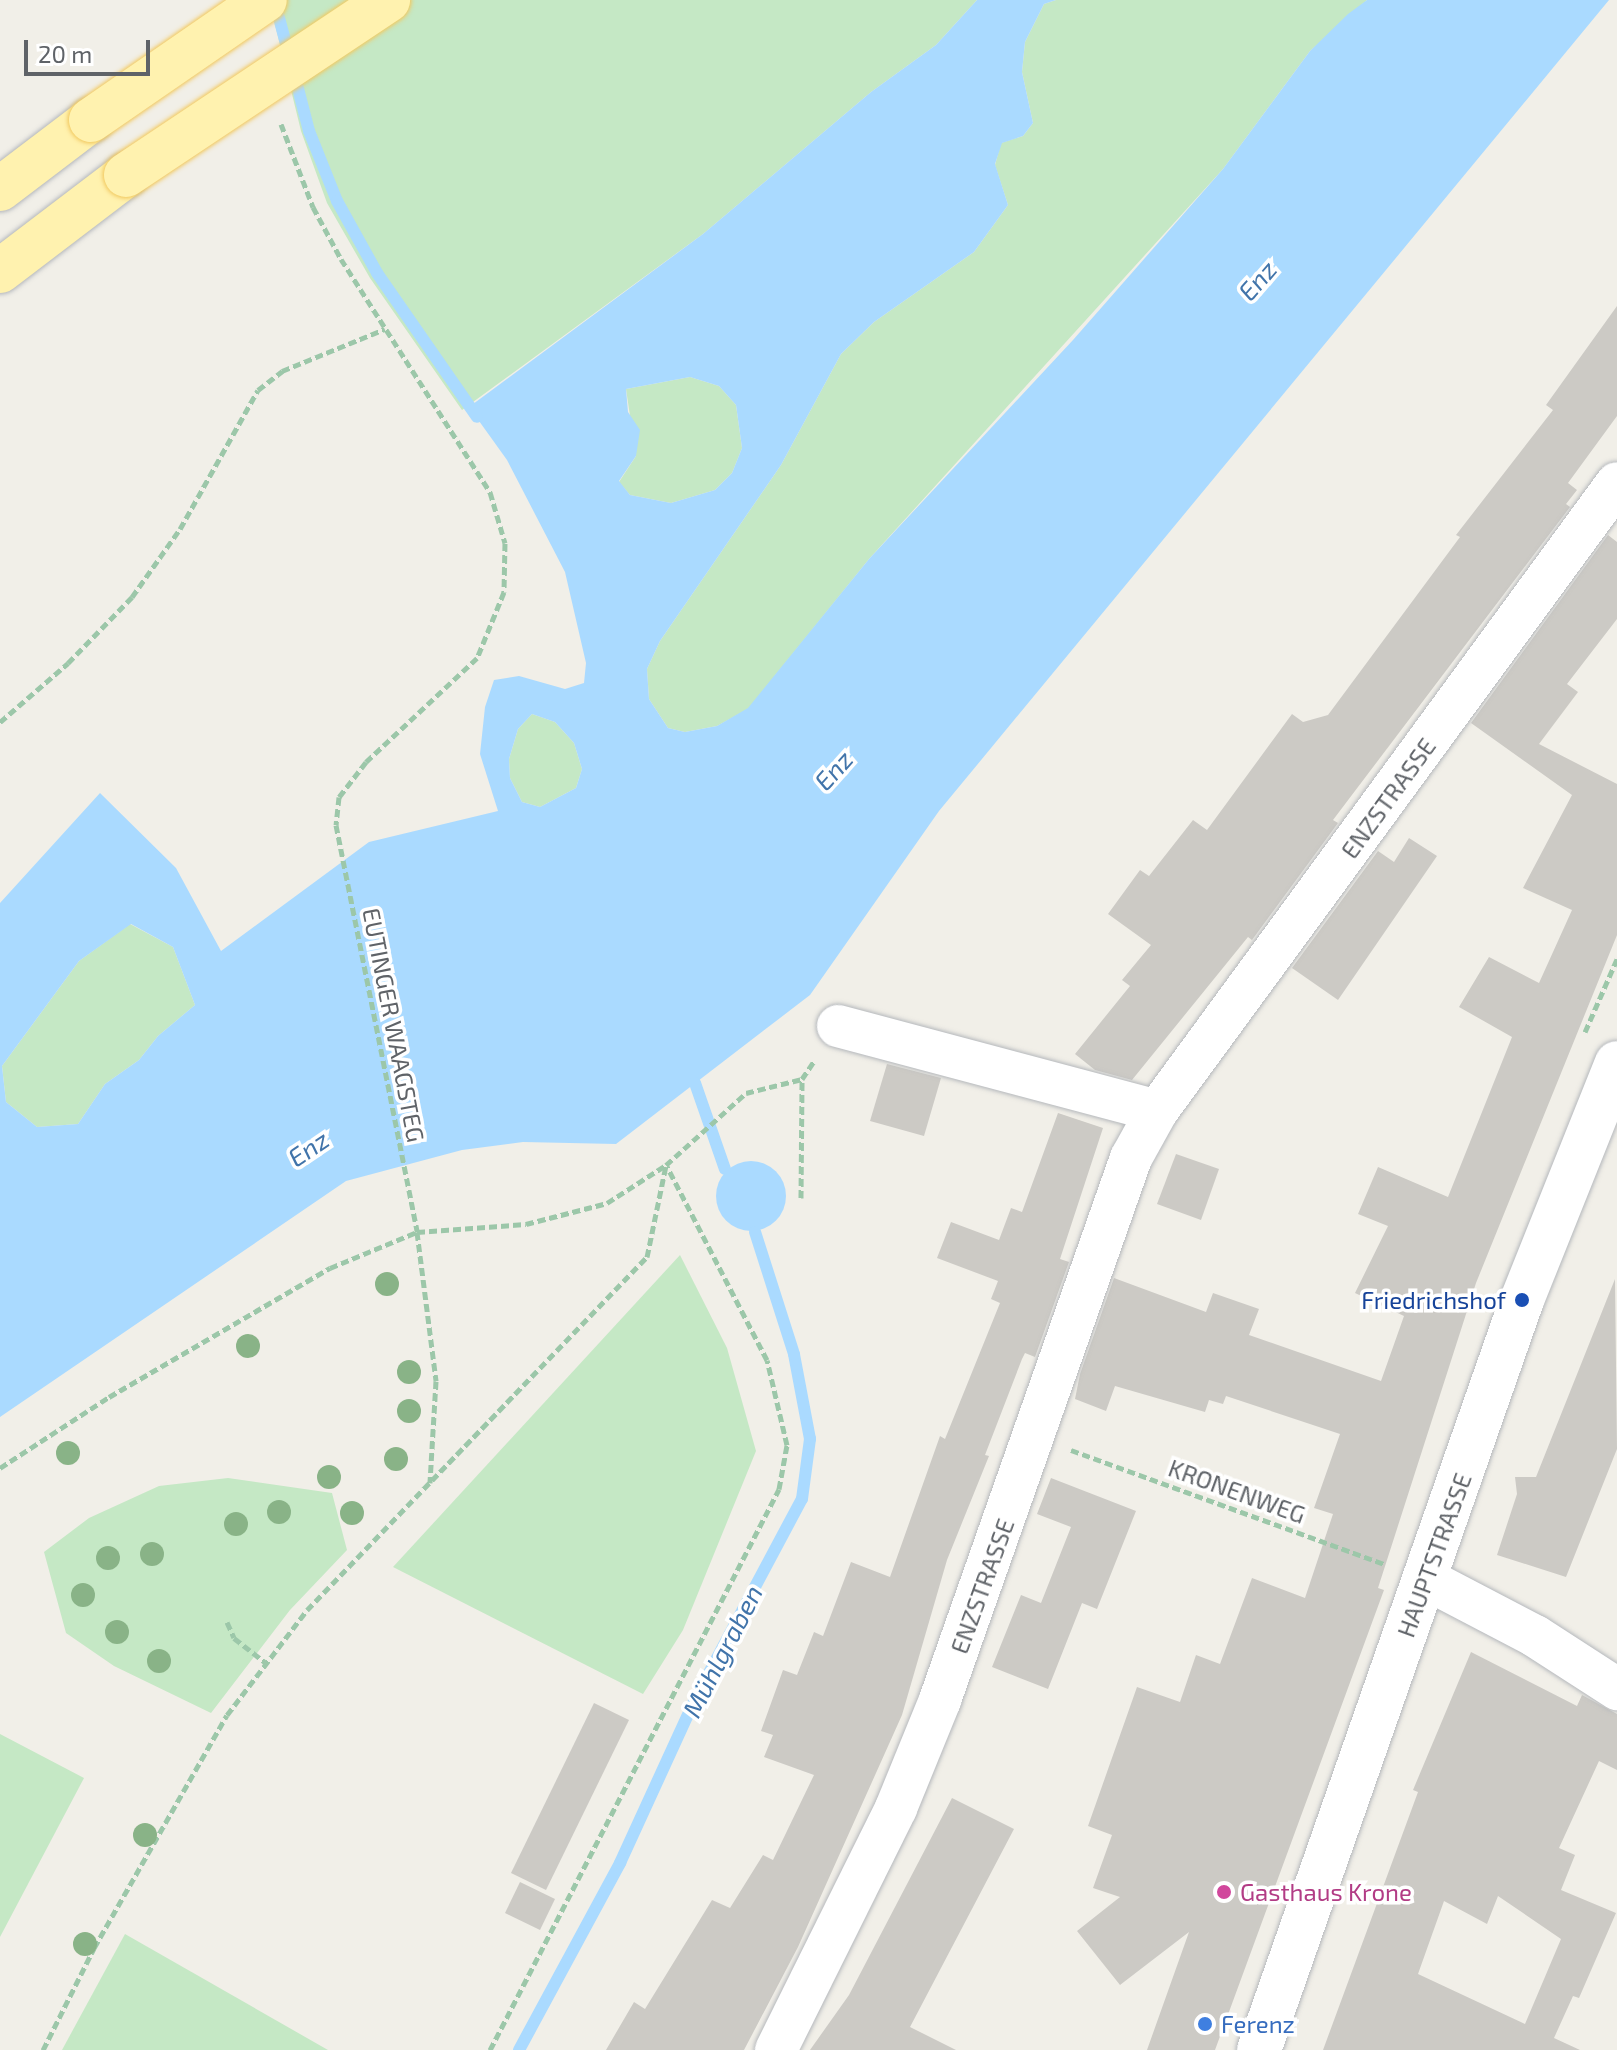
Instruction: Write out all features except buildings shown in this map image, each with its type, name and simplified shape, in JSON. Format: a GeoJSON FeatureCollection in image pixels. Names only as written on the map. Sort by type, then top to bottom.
{"type":"FeatureCollection","features":[{"type":"Feature","properties":{"kind":"main road"},"geometry":{"type":"LineString","coordinates":[[0,189],[91,120],[265,0]]}},
{"type":"Feature","properties":{"kind":"main road"},"geometry":{"type":"LineString","coordinates":[[0,271],[126,175],[388,0]]}},
{"type":"Feature","properties":{"kind":"street","name":"ENZSTRASSE"},"geometry":{"type":"LineString","coordinates":[[776,2050],[896,1808],[1036,1438],[1114,1196],[1157,1111],[1617,483]]}},
{"type":"Feature","properties":{"kind":"street"},"geometry":{"type":"LineString","coordinates":[[838,1026],[1157,1111]]}},
{"type":"Feature","properties":{"kind":"street","name":"HAUPTSTRASSE"},"geometry":{"type":"LineString","coordinates":[[1259,2050],[1522,1300],[1617,1063]]}},
{"type":"Feature","properties":{"kind":"street"},"geometry":{"type":"LineString","coordinates":[[1426,1579],[1535,1636],[1617,1689]]}},
{"type":"Feature","properties":{"kind":"path"},"geometry":{"type":"LineString","coordinates":[[0,722],[68,663],[132,597],[180,529],[258,390],[282,371],[385,329],[313,207],[275,109]]}},
{"type":"Feature","properties":{"kind":"path","name":"EUTINGER WAAGSTEG"},"geometry":{"type":"LineString","coordinates":[[385,329],[490,492],[505,543],[504,592],[477,658],[366,762],[339,797],[336,825],[417,1232],[436,1381],[430,1483]]}},
{"type":"Feature","properties":{"kind":"path"},"geometry":{"type":"LineString","coordinates":[[801,1198],[802,1079],[838,1026]]}},
{"type":"Feature","properties":{"kind":"path"},"geometry":{"type":"LineString","coordinates":[[0,1468],[247,1314],[330,1268],[417,1232],[526,1224],[607,1203],[666,1165],[746,1093],[802,1079]]}},
{"type":"Feature","properties":{"kind":"path"},"geometry":{"type":"LineString","coordinates":[[43,2050],[94,1948],[227,1715],[307,1610],[647,1257],[666,1165]]}},
{"type":"Feature","properties":{"kind":"path"},"geometry":{"type":"LineString","coordinates":[[490,2050],[779,1489],[787,1445],[767,1360],[666,1165]]}},
{"type":"Feature","properties":{"kind":"path","name":"KRONENWEG"},"geometry":{"type":"LineString","coordinates":[[1036,1438],[1426,1579]]}},
{"type":"Feature","properties":{"kind":"path"},"geometry":{"type":"LineString","coordinates":[[227,1622],[234,1638],[266,1663]]}},
{"type":"Feature","properties":{"kind":"green space"},"geometry":{"type":"Polygon","coordinates":[[[269,0],[977,0],[936,45],[871,92],[703,234],[462,410],[370,278],[327,203],[301,131],[269,0]]]}},
{"type":"Feature","properties":{"kind":"green space"},"geometry":{"type":"Polygon","coordinates":[[[1056,0],[1367,0],[1310,51],[1223,169],[869,559],[748,709],[717,726],[685,732],[668,728],[649,699],[647,669],[660,641],[781,465],[841,354],[874,322],[974,252],[1008,205],[995,165],[1001,143],[1023,136],[1033,123],[1022,72],[1025,42],[1044,4],[1056,0]]]}},
{"type":"Feature","properties":{"kind":"green space"},"geometry":{"type":"Polygon","coordinates":[[[690,377],[719,386],[736,405],[742,448],[732,473],[715,490],[671,503],[630,495],[619,482],[636,456],[626,389],[690,377]]]}},
{"type":"Feature","properties":{"kind":"green space"},"geometry":{"type":"Polygon","coordinates":[[[532,714],[555,722],[574,743],[582,769],[576,788],[540,807],[522,802],[510,778],[509,759],[518,729],[532,714]]]}},
{"type":"Feature","properties":{"kind":"green space"},"geometry":{"type":"Polygon","coordinates":[[[130,924],[173,947],[195,1005],[158,1036],[139,1060],[105,1084],[78,1124],[37,1127],[6,1102],[2,1066],[79,961],[130,924]]]}},
{"type":"Feature","properties":{"kind":"green space"},"geometry":{"type":"Polygon","coordinates":[[[680,1255],[727,1348],[756,1451],[683,1630],[643,1694],[393,1567],[680,1255]]]}},
{"type":"Feature","properties":{"kind":"green space"},"geometry":{"type":"Polygon","coordinates":[[[228,1478],[332,1493],[347,1550],[290,1610],[211,1713],[114,1666],[66,1633],[44,1552],[89,1518],[159,1486],[228,1478]]]}},
{"type":"Feature","properties":{"kind":"green space"},"geometry":{"type":"Polygon","coordinates":[[[0,1734],[84,1778],[0,1937],[0,1734]]]}},
{"type":"Feature","properties":{"kind":"green space"},"geometry":{"type":"Polygon","coordinates":[[[125,1934],[328,2050],[62,2050],[125,1934]]]}},
{"type":"Feature","properties":{"kind":"water","name":"Enz"},"geometry":{"type":"Polygon","coordinates":[[[977,0],[1056,0],[1044,4],[1025,42],[1022,72],[1033,123],[1023,136],[1002,143],[995,164],[1008,205],[974,252],[874,322],[841,354],[781,465],[660,641],[647,669],[649,699],[668,728],[685,732],[717,726],[748,708],[869,559],[1073,340],[1223,169],[1310,51],[1348,14],[1367,0],[1609,0],[939,811],[810,995],[616,1144],[523,1142],[462,1150],[346,1181],[0,1417],[0,903],[100,793],[176,868],[221,951],[369,842],[498,811],[480,754],[485,707],[494,680],[519,676],[565,689],[584,683],[586,663],[565,572],[507,460],[469,407],[703,234],[871,92],[936,45],[977,0]],[[690,377],[626,389],[628,412],[640,430],[636,456],[619,481],[630,495],[671,503],[715,490],[732,473],[742,448],[736,405],[719,386],[690,377]],[[532,714],[518,729],[509,759],[510,778],[522,802],[540,807],[576,788],[582,769],[574,743],[555,722],[532,714]],[[131,924],[79,961],[2,1066],[6,1102],[37,1127],[78,1124],[105,1084],[139,1060],[158,1036],[195,1005],[173,947],[131,924]]]}},
{"type":"Feature","properties":{"kind":"water"},"geometry":{"type":"Polygon","coordinates":[[[744,1161],[758,1161],[780,1176],[786,1196],[784,1209],[776,1221],[758,1231],[744,1231],[722,1216],[716,1203],[716,1189],[731,1167],[744,1161]]]}},
{"type":"Feature","properties":{"kind":"waterway"},"geometry":{"type":"LineString","coordinates":[[275,3],[289,55]]}},
{"type":"Feature","properties":{"kind":"waterway"},"geometry":{"type":"LineString","coordinates":[[294,73],[309,131],[337,201],[377,273],[477,417]]}},
{"type":"Feature","properties":{"kind":"waterway","name":"Mühlgraben"},"geometry":{"type":"LineString","coordinates":[[695,1083],[725,1169]]}},
{"type":"Feature","properties":{"kind":"waterway","name":"Mühlgraben"},"geometry":{"type":"LineString","coordinates":[[519,2050],[620,1863],[694,1701],[802,1499],[810,1439],[794,1354],[755,1232]]}},
{"type":"Feature","properties":{"kind":"place","name":"Friedrichshof"},"geometry":{"type":"Point","coordinates":[1522,1300]}},
{"type":"Feature","properties":{"kind":"place","name":"Gasthaus Krone"},"geometry":{"type":"Point","coordinates":[1224,1892]}},
{"type":"Feature","properties":{"kind":"place","name":"Ferenz"},"geometry":{"type":"Point","coordinates":[1205,2024]}}]}
